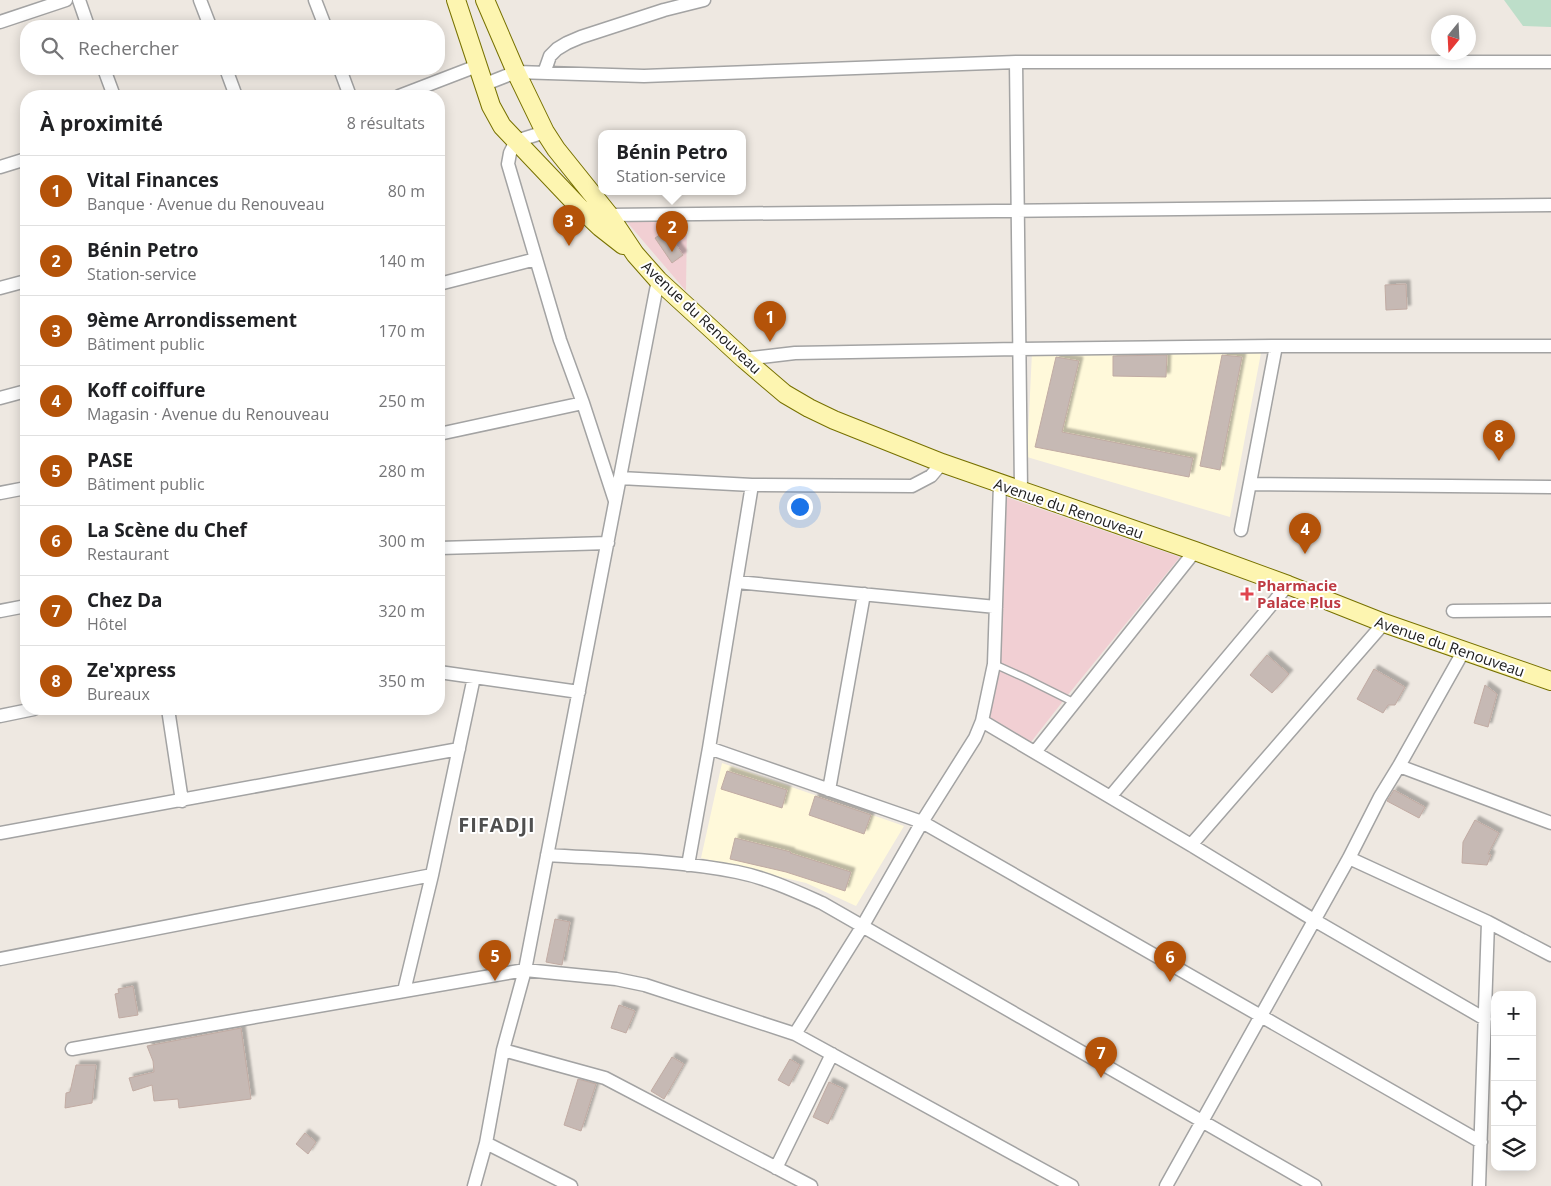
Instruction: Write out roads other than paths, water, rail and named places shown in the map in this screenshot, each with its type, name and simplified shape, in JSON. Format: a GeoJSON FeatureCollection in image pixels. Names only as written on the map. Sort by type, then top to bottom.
{"type":"FeatureCollection","features":[{"type":"Feature","properties":{"kind":"main road","name":"Avenue du Renouveau"},"geometry":{"type":"LineString","coordinates":[[456,0],[491,106],[502,126],[586,214],[635,254]]}},
{"type":"Feature","properties":{"kind":"main road","name":"Avenue du Renouveau"},"geometry":{"type":"LineString","coordinates":[[485,0],[516,72],[545,132],[556,149],[609,215],[635,254],[658,280],[785,394],[834,420],[942,463],[1195,551],[1463,652],[1551,681]]}},
{"type":"Feature","properties":{"kind":"street"},"geometry":{"type":"LineString","coordinates":[[0,22],[66,0]]}},
{"type":"Feature","properties":{"kind":"street"},"geometry":{"type":"LineString","coordinates":[[79,0],[86,20]]}},
{"type":"Feature","properties":{"kind":"street"},"geometry":{"type":"LineString","coordinates":[[200,0],[208,20]]}},
{"type":"Feature","properties":{"kind":"street"},"geometry":{"type":"LineString","coordinates":[[315,0],[322,20]]}},
{"type":"Feature","properties":{"kind":"street"},"geometry":{"type":"LineString","coordinates":[[544,73],[550,56],[557,49],[581,37],[664,10],[704,0]]}},
{"type":"Feature","properties":{"kind":"street"},"geometry":{"type":"LineString","coordinates":[[484,85],[516,72],[644,76],[1016,62],[1551,62]]}},
{"type":"Feature","properties":{"kind":"street"},"geometry":{"type":"LineString","coordinates":[[1016,62],[1021,490]]}},
{"type":"Feature","properties":{"kind":"street"},"geometry":{"type":"LineString","coordinates":[[415,90],[478,66]]}},
{"type":"Feature","properties":{"kind":"street"},"geometry":{"type":"LineString","coordinates":[[106,75],[112,90]]}},
{"type":"Feature","properties":{"kind":"street"},"geometry":{"type":"LineString","coordinates":[[228,75],[234,90]]}},
{"type":"Feature","properties":{"kind":"street"},"geometry":{"type":"LineString","coordinates":[[342,75],[348,90]]}},
{"type":"Feature","properties":{"kind":"street"},"geometry":{"type":"LineString","coordinates":[[545,132],[516,141],[510,153],[508,164],[560,340],[583,403],[615,503]]}},
{"type":"Feature","properties":{"kind":"street"},"geometry":{"type":"LineString","coordinates":[[0,167],[20,161]]}},
{"type":"Feature","properties":{"kind":"street"},"geometry":{"type":"LineString","coordinates":[[609,215],[1551,205]]}},
{"type":"Feature","properties":{"kind":"street"},"geometry":{"type":"LineString","coordinates":[[445,282],[536,259]]}},
{"type":"Feature","properties":{"kind":"street"},"geometry":{"type":"LineString","coordinates":[[474,1186],[486,1143],[503,1050],[525,970],[658,280]]}},
{"type":"Feature","properties":{"kind":"street"},"geometry":{"type":"LineString","coordinates":[[0,288],[20,283]]}},
{"type":"Feature","properties":{"kind":"street"},"geometry":{"type":"LineString","coordinates":[[1241,530],[1276,346]]}},
{"type":"Feature","properties":{"kind":"street"},"geometry":{"type":"LineString","coordinates":[[744,359],[796,353],[1019,348],[1551,346]]}},
{"type":"Feature","properties":{"kind":"street"},"geometry":{"type":"LineString","coordinates":[[0,398],[20,393]]}},
{"type":"Feature","properties":{"kind":"street"},"geometry":{"type":"LineString","coordinates":[[445,433],[583,403]]}},
{"type":"Feature","properties":{"kind":"street"},"geometry":{"type":"LineString","coordinates":[[620,478],[752,485],[912,486],[931,476],[942,463]]}},
{"type":"Feature","properties":{"kind":"street"},"geometry":{"type":"LineString","coordinates":[[795,1034],[862,927],[922,822],[975,738],[982,721],[994,664],[1000,484]]}},
{"type":"Feature","properties":{"kind":"street"},"geometry":{"type":"LineString","coordinates":[[1250,484],[1551,487]]}},
{"type":"Feature","properties":{"kind":"street"},"geometry":{"type":"LineString","coordinates":[[688,865],[752,485]]}},
{"type":"Feature","properties":{"kind":"street"},"geometry":{"type":"LineString","coordinates":[[0,493],[20,489]]}},
{"type":"Feature","properties":{"kind":"street"},"geometry":{"type":"LineString","coordinates":[[445,548],[608,543]]}},
{"type":"Feature","properties":{"kind":"street"},"geometry":{"type":"LineString","coordinates":[[1035,752],[1195,551]]}},
{"type":"Feature","properties":{"kind":"street"},"geometry":{"type":"LineString","coordinates":[[737,582],[996,607]]}},
{"type":"Feature","properties":{"kind":"street"},"geometry":{"type":"LineString","coordinates":[[1110,796],[1288,585]]}},
{"type":"Feature","properties":{"kind":"street"},"geometry":{"type":"LineString","coordinates":[[829,790],[864,594]]}},
{"type":"Feature","properties":{"kind":"street"},"geometry":{"type":"LineString","coordinates":[[0,611],[20,607]]}},
{"type":"Feature","properties":{"kind":"street"},"geometry":{"type":"LineString","coordinates":[[1453,611],[1551,610]]}},
{"type":"Feature","properties":{"kind":"street"},"geometry":{"type":"LineString","coordinates":[[1191,845],[1384,623]]}},
{"type":"Feature","properties":{"kind":"street"},"geometry":{"type":"LineString","coordinates":[[1166,1186],[1349,858],[1380,797],[1463,652]]}},
{"type":"Feature","properties":{"kind":"street"},"geometry":{"type":"LineString","coordinates":[[445,673],[579,692]]}},
{"type":"Feature","properties":{"kind":"street"},"geometry":{"type":"LineString","coordinates":[[404,991],[432,875],[474,677]]}},
{"type":"Feature","properties":{"kind":"street"},"geometry":{"type":"LineString","coordinates":[[0,716],[20,712]]}},
{"type":"Feature","properties":{"kind":"street"},"geometry":{"type":"LineString","coordinates":[[169,715],[182,801]]}},
{"type":"Feature","properties":{"kind":"street"},"geometry":{"type":"LineString","coordinates":[[982,721],[1314,920],[1485,1019]]}},
{"type":"Feature","properties":{"kind":"street"},"geometry":{"type":"LineString","coordinates":[[709,748],[922,822],[1481,1142]]}},
{"type":"Feature","properties":{"kind":"street"},"geometry":{"type":"LineString","coordinates":[[0,833],[459,749]]}},
{"type":"Feature","properties":{"kind":"street"},"geometry":{"type":"LineString","coordinates":[[1399,766],[1551,823]]}},
{"type":"Feature","properties":{"kind":"street"},"geometry":{"type":"LineString","coordinates":[[547,855],[688,865],[738,873],[782,886],[822,904],[1315,1186]]}},
{"type":"Feature","properties":{"kind":"street"},"geometry":{"type":"LineString","coordinates":[[1349,858],[1488,922],[1551,955]]}},
{"type":"Feature","properties":{"kind":"street"},"geometry":{"type":"LineString","coordinates":[[0,959],[432,875]]}},
{"type":"Feature","properties":{"kind":"street"},"geometry":{"type":"LineString","coordinates":[[1479,1186],[1488,922]]}},
{"type":"Feature","properties":{"kind":"street"},"geometry":{"type":"LineString","coordinates":[[72,1049],[525,970],[616,979],[645,986],[795,1034],[1072,1186]]}},
{"type":"Feature","properties":{"kind":"street"},"geometry":{"type":"LineString","coordinates":[[503,1050],[605,1078],[811,1186]]}},
{"type":"Feature","properties":{"kind":"street"},"geometry":{"type":"LineString","coordinates":[[776,1168],[832,1054]]}},
{"type":"Feature","properties":{"kind":"street"},"geometry":{"type":"LineString","coordinates":[[486,1143],[571,1186]]}},
{"type":"Feature","properties":{"kind":"lane"},"geometry":{"type":"LineString","coordinates":[[994,664],[1075,703]]}},
{"type":"Feature","properties":{"kind":"place","name":"9ème Arrondissement"},"geometry":{"type":"Point","coordinates":[569,246]}},
{"type":"Feature","properties":{"kind":"place","name":"Bénin Petro"},"geometry":{"type":"Point","coordinates":[672,252]}},
{"type":"Feature","properties":{"kind":"place","name":"Vital Finances"},"geometry":{"type":"Point","coordinates":[770,342]}},
{"type":"Feature","properties":{"kind":"place","name":"Ze'xpress"},"geometry":{"type":"Point","coordinates":[1499,461]}},
{"type":"Feature","properties":{"kind":"place","name":"Koff coiffure"},"geometry":{"type":"Point","coordinates":[1305,554]}},
{"type":"Feature","properties":{"kind":"place","name":"Pharmacie Palace Plus"},"geometry":{"type":"Point","coordinates":[1247,594]}},
{"type":"Feature","properties":{"kind":"place","name":"PASE"},"geometry":{"type":"Point","coordinates":[495,981]}},
{"type":"Feature","properties":{"kind":"place","name":"La Scène du Chef"},"geometry":{"type":"Point","coordinates":[1170,982]}},
{"type":"Feature","properties":{"kind":"place","name":"Chez Da"},"geometry":{"type":"Point","coordinates":[1101,1078]}},
{"type":"Feature","properties":{"kind":"district","name":"FIFADJI"},"geometry":{"type":"Point","coordinates":[497,824]}}]}
